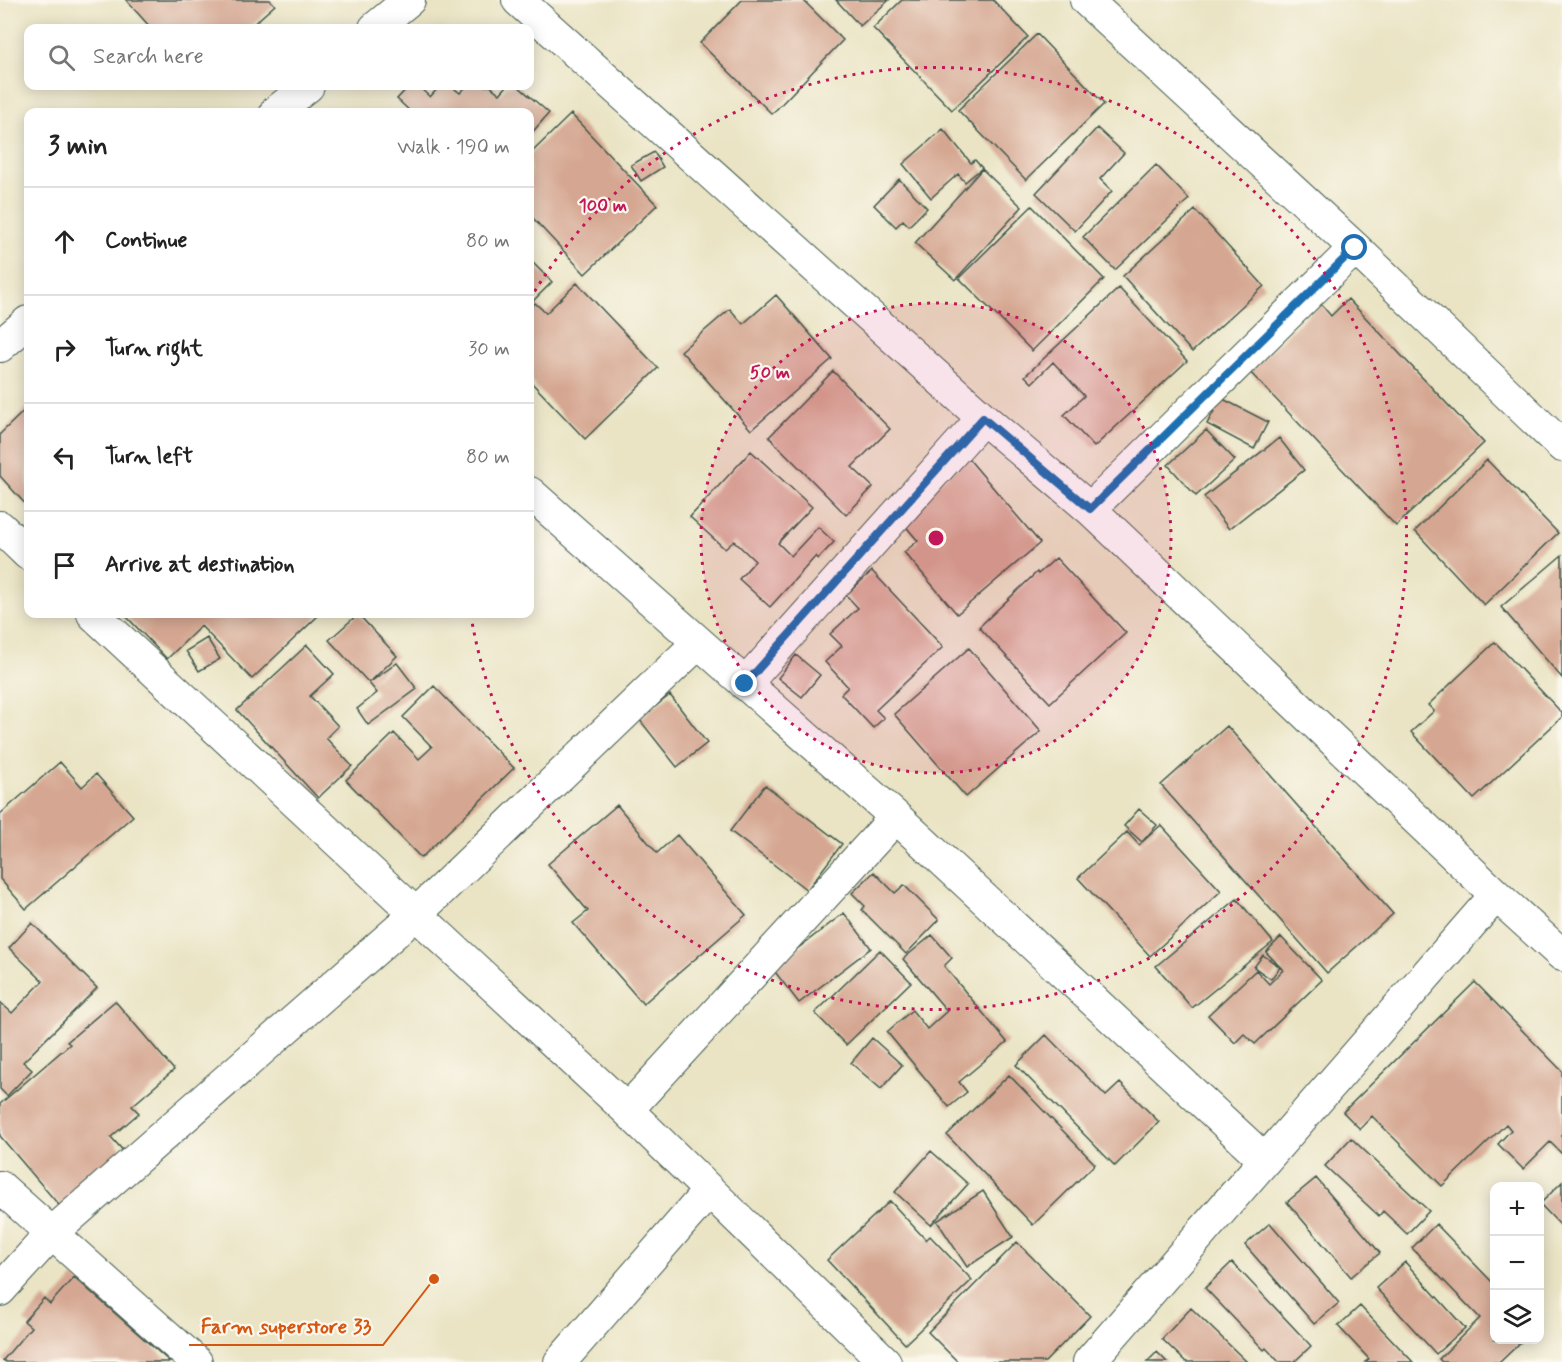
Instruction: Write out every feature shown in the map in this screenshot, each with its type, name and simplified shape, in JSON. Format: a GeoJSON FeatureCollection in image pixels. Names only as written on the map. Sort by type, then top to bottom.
{"type":"FeatureCollection","features":[{"type":"Feature","properties":{"kind":"street"},"geometry":{"type":"LineString","coordinates":[[380,24],[409,0]]}},
{"type":"Feature","properties":{"kind":"street"},"geometry":{"type":"LineString","coordinates":[[518,0],[983,418],[1090,509],[1562,955]]}},
{"type":"Feature","properties":{"kind":"street"},"geometry":{"type":"LineString","coordinates":[[1086,0],[1355,248],[1562,446]]}},
{"type":"Feature","properties":{"kind":"street"},"geometry":{"type":"LineString","coordinates":[[281,108],[303,90]]}},
{"type":"Feature","properties":{"kind":"street"},"geometry":{"type":"LineString","coordinates":[[1090,509],[1355,248]]}},
{"type":"Feature","properties":{"kind":"street"},"geometry":{"type":"LineString","coordinates":[[0,346],[24,325]]}},
{"type":"Feature","properties":{"kind":"street"},"geometry":{"type":"LineString","coordinates":[[745,684],[983,418]]}},
{"type":"Feature","properties":{"kind":"street"},"geometry":{"type":"LineString","coordinates":[[534,497],[896,817],[1265,1160]]}},
{"type":"Feature","properties":{"kind":"street"},"geometry":{"type":"LineString","coordinates":[[0,527],[24,550]]}},
{"type":"Feature","properties":{"kind":"street"},"geometry":{"type":"LineString","coordinates":[[97,618],[627,1110],[885,1362]]}},
{"type":"Feature","properties":{"kind":"street"},"geometry":{"type":"LineString","coordinates":[[0,1290],[52,1233],[416,915],[698,643]]}},
{"type":"Feature","properties":{"kind":"street"},"geometry":{"type":"LineString","coordinates":[[627,1110],[896,817]]}},
{"type":"Feature","properties":{"kind":"street"},"geometry":{"type":"LineString","coordinates":[[1089,1362],[1496,895]]}},
{"type":"Feature","properties":{"kind":"street"},"geometry":{"type":"LineString","coordinates":[[0,1187],[196,1362]]}},
{"type":"Feature","properties":{"kind":"street"},"geometry":{"type":"LineString","coordinates":[[560,1362],[709,1191]]}},
{"type":"Feature","properties":{"kind":"building"},"geometry":{"type":"Polygon","coordinates":[[[126,0],[270,0],[275,5],[254,24],[147,24],[126,0]]]}},
{"type":"Feature","properties":{"kind":"building"},"geometry":{"type":"Polygon","coordinates":[[[742,0],[803,0],[843,40],[772,114],[700,43],[742,0]]]}},
{"type":"Feature","properties":{"kind":"building"},"geometry":{"type":"Polygon","coordinates":[[[836,0],[889,0],[860,26],[836,0]]]}},
{"type":"Feature","properties":{"kind":"building"},"geometry":{"type":"Polygon","coordinates":[[[902,0],[993,0],[1028,37],[952,110],[873,28],[902,0]]]}},
{"type":"Feature","properties":{"kind":"building"},"geometry":{"type":"Polygon","coordinates":[[[1037,34],[1104,104],[1026,180],[958,110],[1037,34]]]}},
{"type":"Feature","properties":{"kind":"building"},"geometry":{"type":"Polygon","coordinates":[[[405,90],[422,90],[430,97],[436,90],[456,90],[460,93],[463,90],[495,90],[500,94],[504,90],[523,90],[549,113],[534,130],[534,108],[407,108],[397,99],[405,90]]]}},
{"type":"Feature","properties":{"kind":"building"},"geometry":{"type":"Polygon","coordinates":[[[571,114],[657,205],[585,274],[534,219],[534,150],[571,114]]]}},
{"type":"Feature","properties":{"kind":"building"},"geometry":{"type":"Polygon","coordinates":[[[1097,128],[1124,153],[1100,179],[1112,191],[1075,231],[1036,193],[1097,128]]]}},
{"type":"Feature","properties":{"kind":"building"},"geometry":{"type":"Polygon","coordinates":[[[943,129],[971,163],[975,160],[982,168],[965,182],[958,174],[931,198],[903,164],[943,129]]]}},
{"type":"Feature","properties":{"kind":"building"},"geometry":{"type":"Polygon","coordinates":[[[654,152],[663,167],[641,181],[631,165],[654,152]]]}},
{"type":"Feature","properties":{"kind":"building"},"geometry":{"type":"Polygon","coordinates":[[[1156,165],[1189,199],[1115,270],[1083,237],[1156,165]]]}},
{"type":"Feature","properties":{"kind":"building"},"geometry":{"type":"Polygon","coordinates":[[[982,169],[1022,207],[955,280],[915,243],[982,169]]]}},
{"type":"Feature","properties":{"kind":"building"},"geometry":{"type":"Polygon","coordinates":[[[899,179],[927,208],[909,226],[903,220],[896,227],[874,205],[899,179]]]}},
{"type":"Feature","properties":{"kind":"building"},"geometry":{"type":"Polygon","coordinates":[[[1032,206],[1104,279],[1032,351],[959,278],[1032,206]]]}},
{"type":"Feature","properties":{"kind":"building"},"geometry":{"type":"Polygon","coordinates":[[[1195,210],[1264,286],[1192,352],[1123,276],[1195,210]]]}},
{"type":"Feature","properties":{"kind":"building"},"geometry":{"type":"Polygon","coordinates":[[[534,264],[552,282],[534,300],[534,264]]]}},
{"type":"Feature","properties":{"kind":"building"},"geometry":{"type":"Polygon","coordinates":[[[577,283],[658,368],[585,439],[534,385],[534,304],[546,313],[577,283]]]}},
{"type":"Feature","properties":{"kind":"building"},"geometry":{"type":"Polygon","coordinates":[[[1119,288],[1187,361],[1094,447],[1064,415],[1084,396],[1053,362],[1032,383],[1025,376],[1119,288]]]}},
{"type":"Feature","properties":{"kind":"building"},"geometry":{"type":"Polygon","coordinates":[[[776,295],[832,359],[751,430],[681,351],[730,309],[743,324],[776,295]]]}},
{"type":"Feature","properties":{"kind":"building"},"geometry":{"type":"Polygon","coordinates":[[[1348,299],[1484,443],[1396,526],[1249,371],[1320,303],[1331,316],[1348,299]]]}},
{"type":"Feature","properties":{"kind":"building"},"geometry":{"type":"Polygon","coordinates":[[[833,371],[890,429],[852,467],[873,487],[846,515],[769,437],[833,371]]]}},
{"type":"Feature","properties":{"kind":"building"},"geometry":{"type":"Polygon","coordinates":[[[1221,398],[1268,422],[1254,449],[1207,424],[1221,398]]]}},
{"type":"Feature","properties":{"kind":"building"},"geometry":{"type":"Polygon","coordinates":[[[24,411],[24,503],[0,476],[0,434],[24,411]]]}},
{"type":"Feature","properties":{"kind":"building"},"geometry":{"type":"Polygon","coordinates":[[[1206,430],[1235,460],[1196,496],[1168,465],[1206,430]]]}},
{"type":"Feature","properties":{"kind":"building"},"geometry":{"type":"Polygon","coordinates":[[[1279,438],[1304,470],[1229,529],[1204,497],[1279,438]]]}},
{"type":"Feature","properties":{"kind":"building"},"geometry":{"type":"Polygon","coordinates":[[[751,451],[812,507],[778,543],[791,556],[818,527],[834,542],[818,559],[816,556],[770,607],[739,579],[755,561],[734,541],[725,549],[690,517],[751,451]]]}},
{"type":"Feature","properties":{"kind":"building"},"geometry":{"type":"Polygon","coordinates":[[[968,458],[1040,543],[957,614],[904,552],[918,541],[898,517],[968,458]]]}},
{"type":"Feature","properties":{"kind":"building"},"geometry":{"type":"Polygon","coordinates":[[[1487,460],[1558,533],[1484,605],[1415,531],[1487,460]]]}},
{"type":"Feature","properties":{"kind":"building"},"geometry":{"type":"Polygon","coordinates":[[[1562,555],[1562,678],[1501,607],[1562,555]]]}},
{"type":"Feature","properties":{"kind":"building"},"geometry":{"type":"Polygon","coordinates":[[[1056,558],[1126,633],[1050,703],[979,627],[1037,572],[1038,574],[1056,558]]]}},
{"type":"Feature","properties":{"kind":"building"},"geometry":{"type":"Polygon","coordinates":[[[872,571],[943,647],[876,710],[884,718],[873,728],[841,694],[848,687],[825,662],[842,646],[830,634],[858,608],[846,595],[872,571]]]}},
{"type":"Feature","properties":{"kind":"building"},"geometry":{"type":"Polygon","coordinates":[[[128,618],[316,618],[252,679],[201,626],[167,659],[128,618]]]}},
{"type":"Feature","properties":{"kind":"building"},"geometry":{"type":"Polygon","coordinates":[[[354,618],[362,618],[397,656],[369,683],[329,640],[354,618]]]}},
{"type":"Feature","properties":{"kind":"building"},"geometry":{"type":"Polygon","coordinates":[[[207,638],[220,659],[199,671],[186,651],[207,638]]]}},
{"type":"Feature","properties":{"kind":"building"},"geometry":{"type":"Polygon","coordinates":[[[1495,642],[1562,713],[1562,717],[1474,799],[1411,732],[1434,711],[1428,705],[1495,642]]]}},
{"type":"Feature","properties":{"kind":"building"},"geometry":{"type":"Polygon","coordinates":[[[307,645],[334,674],[310,696],[338,726],[326,738],[352,766],[318,798],[237,710],[307,645]]]}},
{"type":"Feature","properties":{"kind":"building"},"geometry":{"type":"Polygon","coordinates":[[[969,648],[1041,731],[966,797],[894,714],[969,648]]]}},
{"type":"Feature","properties":{"kind":"building"},"geometry":{"type":"Polygon","coordinates":[[[796,655],[820,675],[802,697],[778,678],[796,655]]]}},
{"type":"Feature","properties":{"kind":"building"},"geometry":{"type":"Polygon","coordinates":[[[397,663],[417,689],[368,725],[357,709],[377,693],[369,683],[397,663]]]}},
{"type":"Feature","properties":{"kind":"building"},"geometry":{"type":"Polygon","coordinates":[[[434,686],[514,768],[421,858],[346,780],[394,733],[419,759],[432,747],[403,717],[434,686]]]}},
{"type":"Feature","properties":{"kind":"building"},"geometry":{"type":"Polygon","coordinates":[[[670,695],[707,743],[677,767],[639,719],[670,695]]]}},
{"type":"Feature","properties":{"kind":"building"},"geometry":{"type":"Polygon","coordinates":[[[1227,726],[1393,914],[1327,973],[1161,785],[1227,726]]]}},
{"type":"Feature","properties":{"kind":"building"},"geometry":{"type":"Polygon","coordinates":[[[60,762],[82,787],[96,774],[133,816],[26,909],[0,879],[0,814],[60,762]]]}},
{"type":"Feature","properties":{"kind":"building"},"geometry":{"type":"Polygon","coordinates":[[[765,785],[842,844],[807,890],[730,831],[765,785]]]}},
{"type":"Feature","properties":{"kind":"building"},"geometry":{"type":"Polygon","coordinates":[[[617,805],[657,853],[677,835],[746,915],[643,1004],[573,923],[588,911],[548,864],[617,805]]]}},
{"type":"Feature","properties":{"kind":"building"},"geometry":{"type":"Polygon","coordinates":[[[1139,809],[1157,825],[1142,842],[1124,826],[1139,809]]]}},
{"type":"Feature","properties":{"kind":"building"},"geometry":{"type":"Polygon","coordinates":[[[1161,825],[1221,891],[1150,956],[1078,878],[1127,832],[1139,845],[1161,825]]]}},
{"type":"Feature","properties":{"kind":"building"},"geometry":{"type":"Polygon","coordinates":[[[874,872],[895,893],[904,885],[939,920],[906,954],[862,910],[865,906],[852,893],[874,872]]]}},
{"type":"Feature","properties":{"kind":"building"},"geometry":{"type":"Polygon","coordinates":[[[1237,899],[1273,942],[1192,1008],[1156,966],[1237,899]]]}},
{"type":"Feature","properties":{"kind":"building"},"geometry":{"type":"Polygon","coordinates":[[[844,913],[871,948],[799,1003],[772,968],[844,913]]]}},
{"type":"Feature","properties":{"kind":"building"},"geometry":{"type":"Polygon","coordinates":[[[32,923],[97,988],[23,1062],[32,1070],[7,1096],[0,1089],[0,1002],[12,1013],[43,981],[9,948],[32,923]]]}},
{"type":"Feature","properties":{"kind":"building"},"geometry":{"type":"Polygon","coordinates":[[[932,935],[952,958],[944,966],[1007,1042],[959,1082],[967,1092],[949,1107],[887,1032],[912,1010],[927,1029],[947,1011],[903,959],[932,935]]]}},
{"type":"Feature","properties":{"kind":"building"},"geometry":{"type":"Polygon","coordinates":[[[1281,937],[1322,980],[1255,1044],[1244,1034],[1235,1043],[1208,1015],[1256,970],[1269,984],[1283,970],[1266,952],[1281,937]]]}},
{"type":"Feature","properties":{"kind":"building"},"geometry":{"type":"Polygon","coordinates":[[[880,950],[911,982],[846,1045],[815,1013],[880,950]]]}},
{"type":"Feature","properties":{"kind":"building"},"geometry":{"type":"Polygon","coordinates":[[[1263,955],[1280,967],[1271,979],[1254,967],[1263,955]]]}},
{"type":"Feature","properties":{"kind":"building"},"geometry":{"type":"Polygon","coordinates":[[[1475,982],[1562,1071],[1562,1154],[1550,1142],[1523,1169],[1498,1144],[1511,1130],[1506,1124],[1442,1186],[1372,1116],[1360,1129],[1343,1112],[1475,982]]]}},
{"type":"Feature","properties":{"kind":"building"},"geometry":{"type":"Polygon","coordinates":[[[115,1001],[174,1070],[132,1106],[139,1113],[111,1137],[127,1155],[63,1210],[0,1136],[0,1104],[70,1044],[67,1042],[115,1001]]]}},
{"type":"Feature","properties":{"kind":"building"},"geometry":{"type":"Polygon","coordinates":[[[1046,1035],[1106,1096],[1120,1083],[1159,1122],[1115,1166],[1016,1065],[1046,1035]]]}},
{"type":"Feature","properties":{"kind":"building"},"geometry":{"type":"Polygon","coordinates":[[[872,1038],[902,1065],[881,1089],[851,1063],[872,1038]]]}},
{"type":"Feature","properties":{"kind":"building"},"geometry":{"type":"Polygon","coordinates":[[[1009,1075],[1095,1164],[1033,1225],[947,1135],[1009,1075]]]}},
{"type":"Feature","properties":{"kind":"building"},"geometry":{"type":"Polygon","coordinates":[[[1351,1138],[1429,1211],[1407,1234],[1383,1211],[1379,1216],[1325,1166],[1351,1138]]]}},
{"type":"Feature","properties":{"kind":"building"},"geometry":{"type":"Polygon","coordinates":[[[931,1151],[968,1184],[931,1225],[895,1192],[931,1151]]]}},
{"type":"Feature","properties":{"kind":"building"},"geometry":{"type":"Polygon","coordinates":[[[1316,1178],[1380,1253],[1351,1277],[1287,1202],[1316,1178]]]}},
{"type":"Feature","properties":{"kind":"building"},"geometry":{"type":"Polygon","coordinates":[[[1562,1182],[1562,1227],[1544,1208],[1544,1200],[1562,1182]]]}},
{"type":"Feature","properties":{"kind":"building"},"geometry":{"type":"Polygon","coordinates":[[[983,1191],[1013,1237],[967,1267],[937,1221],[983,1191]]]}},
{"type":"Feature","properties":{"kind":"building"},"geometry":{"type":"Polygon","coordinates":[[[890,1201],[926,1240],[930,1236],[972,1280],[905,1344],[827,1260],[890,1201]]]}},
{"type":"Feature","properties":{"kind":"building"},"geometry":{"type":"Polygon","coordinates":[[[1270,1223],[1339,1303],[1314,1324],[1245,1245],[1270,1223]]]}},
{"type":"Feature","properties":{"kind":"building"},"geometry":{"type":"Polygon","coordinates":[[[1436,1224],[1490,1280],[1490,1344],[1519,1344],[1500,1362],[1442,1362],[1439,1359],[1480,1318],[1412,1248],[1436,1224]]]}},
{"type":"Feature","properties":{"kind":"building"},"geometry":{"type":"Polygon","coordinates":[[[1017,1242],[1090,1316],[1045,1362],[958,1362],[928,1332],[1017,1242]]]}},
{"type":"Feature","properties":{"kind":"building"},"geometry":{"type":"Polygon","coordinates":[[[1232,1262],[1311,1346],[1294,1362],[1279,1362],[1266,1348],[1264,1350],[1205,1288],[1232,1262]]]}},
{"type":"Feature","properties":{"kind":"building"},"geometry":{"type":"Polygon","coordinates":[[[1405,1262],[1465,1328],[1436,1354],[1376,1288],[1405,1262]]]}},
{"type":"Feature","properties":{"kind":"building"},"geometry":{"type":"Polygon","coordinates":[[[74,1277],[170,1362],[6,1362],[3,1360],[31,1327],[24,1321],[44,1298],[50,1304],[74,1277]]]}},
{"type":"Feature","properties":{"kind":"building"},"geometry":{"type":"Polygon","coordinates":[[[1360,1306],[1413,1362],[1365,1362],[1369,1359],[1338,1326],[1360,1306]]]}},
{"type":"Feature","properties":{"kind":"building"},"geometry":{"type":"Polygon","coordinates":[[[1191,1308],[1247,1362],[1186,1362],[1162,1339],[1191,1308]]]}},
{"type":"Feature","properties":{"kind":"building"},"geometry":{"type":"Polygon","coordinates":[[[1157,1352],[1167,1362],[1147,1362],[1157,1352]]]}},
{"type":"Feature","properties":{"kind":"place","name":"Farm superstore 33"},"geometry":{"type":"Point","coordinates":[434,1279]}},
{"type":"Feature","properties":{"kind":"route"},"geometry":{"type":"LineString","coordinates":[[745,684],[983,418],[1090,509],[1355,248]]}}]}
